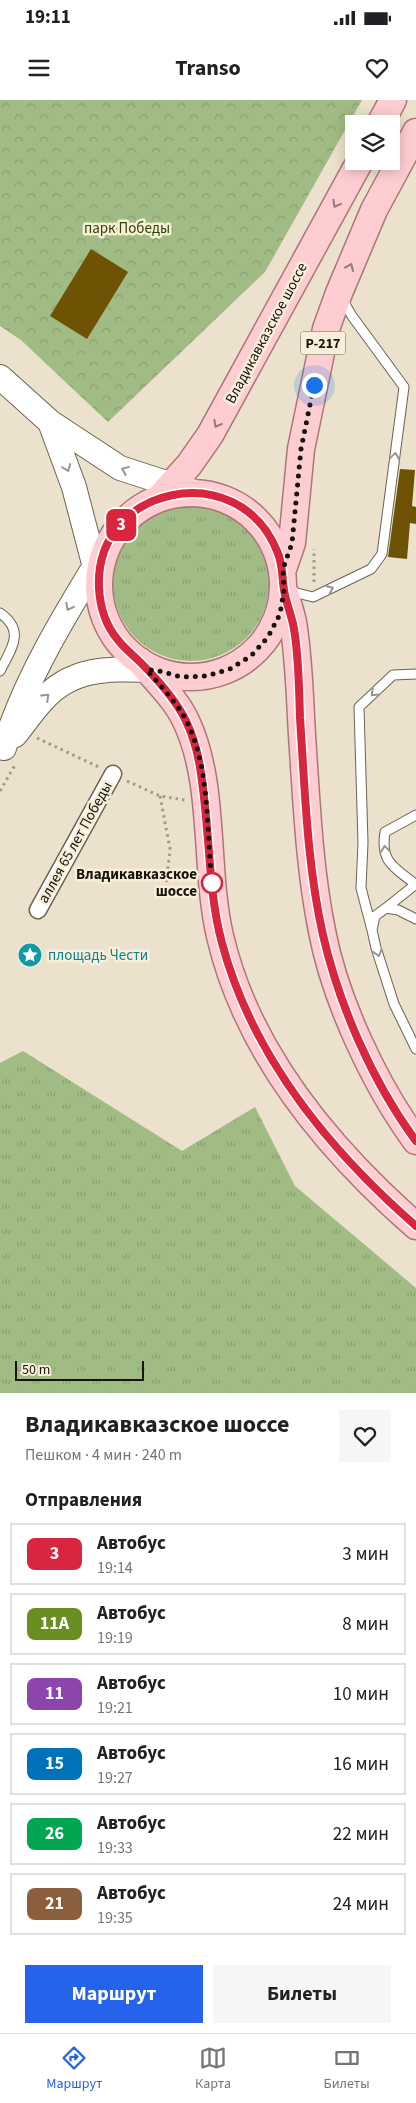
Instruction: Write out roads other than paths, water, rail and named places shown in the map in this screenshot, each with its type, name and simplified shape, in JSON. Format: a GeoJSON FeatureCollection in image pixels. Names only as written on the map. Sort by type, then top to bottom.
{"type":"FeatureCollection","features":[{"type":"Feature","properties":{"kind":"main road"},"geometry":{"type":"LineString","coordinates":[[385,115],[393,100]]}},
{"type":"Feature","properties":{"kind":"main road","name":"Р-217"},"geometry":{"type":"LineString","coordinates":[[148,667],[181,677],[206,676],[230,669],[251,656],[268,637],[280,614],[283,579],[292,543],[294,507],[305,422],[326,329],[374,210],[416,132]]}},
{"type":"Feature","properties":{"kind":"main road","name":"Владикавказское шоссе"},"geometry":{"type":"LineString","coordinates":[[100,564],[123,522],[134,512],[175,492],[189,465],[210,435],[355,170]]}},
{"type":"Feature","properties":{"kind":"main road"},"geometry":{"type":"LineString","coordinates":[[175,492],[215,495],[235,503],[252,515],[266,530],[273,543],[294,628],[314,888],[322,933],[336,980],[352,1023],[374,1071],[396,1111],[416,1141]]}},
{"type":"Feature","properties":{"kind":"main road","name":"Р-217"},"geometry":{"type":"LineString","coordinates":[[100,564],[100,599],[105,618],[113,634],[125,649],[148,667],[182,713],[195,744],[204,792],[217,918],[226,957],[248,1014],[289,1086],[327,1137],[378,1192],[416,1226]]}},
{"type":"Feature","properties":{"kind":"street"},"geometry":{"type":"LineString","coordinates":[[0,377],[50,422],[120,468],[175,492]]}},
{"type":"Feature","properties":{"kind":"street"},"geometry":{"type":"LineString","coordinates":[[7,754],[13,716],[72,601],[100,564],[50,422]]}},
{"type":"Feature","properties":{"kind":"street"},"geometry":{"type":"LineString","coordinates":[[7,754],[42,700],[64,682],[90,672],[148,667]]}},
{"type":"Feature","properties":{"kind":"street","name":"аллея 65 лет Победы"},"geometry":{"type":"LineString","coordinates":[[34,908],[109,772]]}},
{"type":"Feature","properties":{"kind":"lane"},"geometry":{"type":"LineString","coordinates":[[283,579],[313,597],[371,569],[382,554],[404,387],[352,316],[339,293]]}},
{"type":"Feature","properties":{"kind":"lane"},"geometry":{"type":"LineString","coordinates":[[0,613],[12,624],[15,632],[14,640],[0,671]]}},
{"type":"Feature","properties":{"kind":"lane"},"geometry":{"type":"LineString","coordinates":[[416,674],[393,675],[359,707],[363,843],[361,888],[376,948],[394,1004],[416,1049]]}},
{"type":"Feature","properties":{"kind":"lane"},"geometry":{"type":"LineString","coordinates":[[372,930],[376,916],[415,884],[388,862],[383,846],[385,832],[416,815]]}},
{"type":"Feature","properties":{"kind":"lane"},"geometry":{"type":"LineString","coordinates":[[386,908],[398,910],[416,919]]}},
{"type":"Feature","properties":{"kind":"place","name":"Владикавказское шоссе"},"geometry":{"type":"Point","coordinates":[212,883]}},
{"type":"Feature","properties":{"kind":"place","name":"площадь Чести"},"geometry":{"type":"Point","coordinates":[30,955]}},
{"type":"Feature","properties":{"kind":"park label","name":"парк Победы"},"geometry":{"type":"Point","coordinates":[127,228]}}]}
